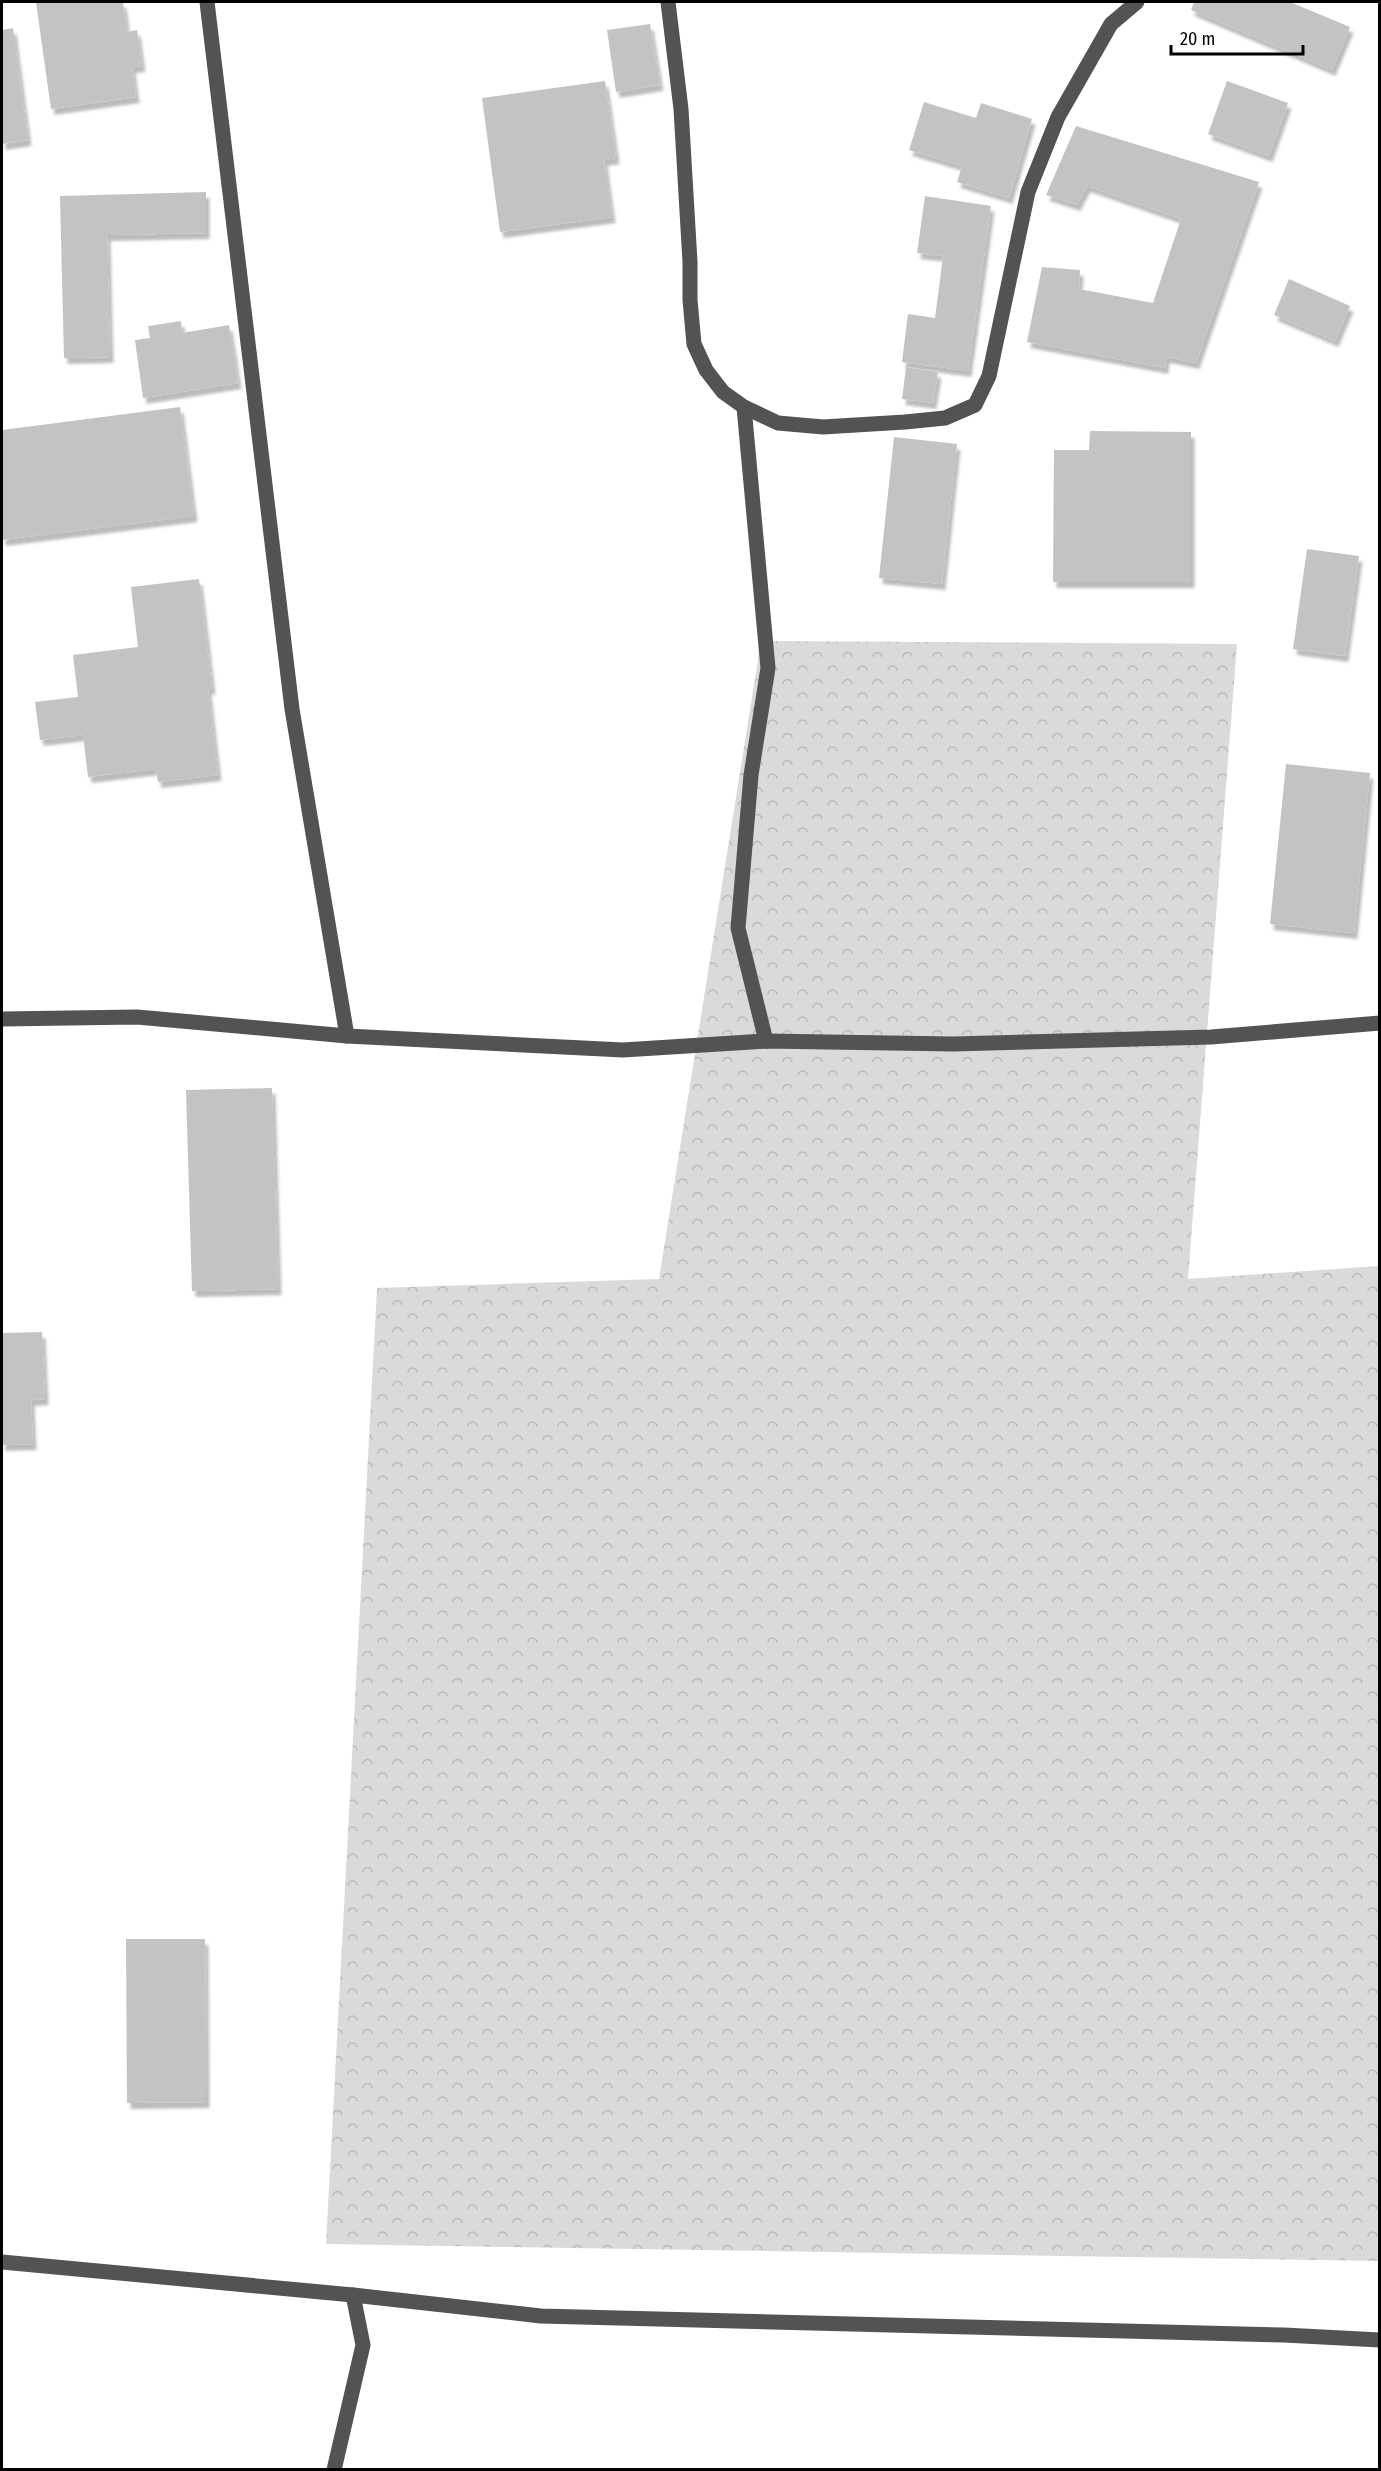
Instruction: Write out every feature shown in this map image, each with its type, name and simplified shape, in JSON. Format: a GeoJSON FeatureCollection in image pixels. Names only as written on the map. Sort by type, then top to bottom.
{"type":"FeatureCollection","features":[{"type":"Feature","properties":{"kind":"street"},"geometry":{"type":"LineString","coordinates":[[207,2],[292,709],[346,1036]]}},
{"type":"Feature","properties":{"kind":"street"},"geometry":{"type":"LineString","coordinates":[[668,2],[681,109],[694,344],[706,370],[723,392],[744,407],[778,423],[823,427],[945,418],[975,405],[989,376],[1028,192],[1058,117],[1111,24],[1137,2]]}},
{"type":"Feature","properties":{"kind":"street"},"geometry":{"type":"LineString","coordinates":[[744,407],[768,668],[751,775],[738,928],[766,1041]]}},
{"type":"Feature","properties":{"kind":"street"},"geometry":{"type":"LineString","coordinates":[[2,1020],[137,1017],[346,1036],[623,1050],[766,1041],[953,1044],[1211,1037],[1380,1023]]}},
{"type":"Feature","properties":{"kind":"street"},"geometry":{"type":"LineString","coordinates":[[2,2262],[353,2295],[541,2316],[1284,2335],[1380,2340]]}},
{"type":"Feature","properties":{"kind":"street"},"geometry":{"type":"LineString","coordinates":[[334,2469],[363,2345],[353,2295]]}},
{"type":"Feature","properties":{"kind":"green space"},"geometry":{"type":"Polygon","coordinates":[[[761,641],[1237,644],[1188,1279],[1379,1266],[1379,2261],[326,2244],[377,1288],[659,1279],[761,641]]]}},
{"type":"Feature","properties":{"kind":"building"},"geometry":{"type":"Polygon","coordinates":[[[36,2],[123,2],[127,32],[137,30],[142,66],[132,67],[136,97],[51,109],[36,2]]]}},
{"type":"Feature","properties":{"kind":"building"},"geometry":{"type":"Polygon","coordinates":[[[1194,2],[1290,2],[1350,27],[1332,70],[1191,10],[1194,2]]]}},
{"type":"Feature","properties":{"kind":"building"},"geometry":{"type":"Polygon","coordinates":[[[650,24],[660,85],[616,92],[607,30],[650,24]]]}},
{"type":"Feature","properties":{"kind":"building"},"geometry":{"type":"Polygon","coordinates":[[[13,28],[28,140],[2,144],[2,30],[13,28]]]}},
{"type":"Feature","properties":{"kind":"building"},"geometry":{"type":"Polygon","coordinates":[[[605,81],[616,158],[604,160],[612,217],[500,232],[482,98],[605,81]]]}},
{"type":"Feature","properties":{"kind":"building"},"geometry":{"type":"Polygon","coordinates":[[[1227,81],[1288,103],[1269,156],[1208,134],[1227,81]]]}},
{"type":"Feature","properties":{"kind":"building"},"geometry":{"type":"Polygon","coordinates":[[[924,102],[976,118],[981,103],[1032,119],[1009,198],[957,182],[962,166],[909,150],[924,102]]]}},
{"type":"Feature","properties":{"kind":"building"},"geometry":{"type":"Polygon","coordinates":[[[1076,126],[1259,182],[1196,363],[1166,357],[1165,368],[1027,342],[1042,267],[1080,270],[1079,289],[1153,303],[1181,219],[1087,186],[1077,205],[1046,195],[1076,126]]]}},
{"type":"Feature","properties":{"kind":"building"},"geometry":{"type":"Polygon","coordinates":[[[206,192],[206,233],[107,235],[110,357],[64,358],[60,196],[206,192]]]}},
{"type":"Feature","properties":{"kind":"building"},"geometry":{"type":"Polygon","coordinates":[[[925,196],[991,206],[968,371],[902,362],[908,314],[935,318],[943,256],[917,253],[925,196]]]}},
{"type":"Feature","properties":{"kind":"building"},"geometry":{"type":"Polygon","coordinates":[[[1289,279],[1350,306],[1335,341],[1274,315],[1289,279]]]}},
{"type":"Feature","properties":{"kind":"building"},"geometry":{"type":"Polygon","coordinates":[[[181,321],[182,333],[229,325],[238,383],[143,398],[135,340],[150,338],[148,326],[181,321]]]}},
{"type":"Feature","properties":{"kind":"building"},"geometry":{"type":"Polygon","coordinates":[[[906,367],[938,372],[933,403],[902,399],[906,367]]]}},
{"type":"Feature","properties":{"kind":"building"},"geometry":{"type":"Polygon","coordinates":[[[180,407],[194,516],[2,540],[2,430],[180,407]]]}},
{"type":"Feature","properties":{"kind":"building"},"geometry":{"type":"Polygon","coordinates":[[[1090,431],[1191,432],[1191,582],[1053,582],[1054,450],[1089,450],[1090,431]]]}},
{"type":"Feature","properties":{"kind":"building"},"geometry":{"type":"Polygon","coordinates":[[[894,437],[957,444],[942,584],[879,578],[894,437]]]}},
{"type":"Feature","properties":{"kind":"building"},"geometry":{"type":"Polygon","coordinates":[[[1307,549],[1359,556],[1345,656],[1293,649],[1307,549]]]}},
{"type":"Feature","properties":{"kind":"building"},"geometry":{"type":"Polygon","coordinates":[[[199,579],[212,688],[208,689],[218,775],[158,782],[156,769],[88,777],[83,735],[40,740],[35,702],[78,697],[73,655],[138,647],[131,587],[199,579]]]}},
{"type":"Feature","properties":{"kind":"building"},"geometry":{"type":"Polygon","coordinates":[[[1286,764],[1370,773],[1354,933],[1270,924],[1286,764]]]}},
{"type":"Feature","properties":{"kind":"building"},"geometry":{"type":"Polygon","coordinates":[[[272,1088],[278,1289],[192,1291],[186,1090],[272,1088]]]}},
{"type":"Feature","properties":{"kind":"building"},"geometry":{"type":"Polygon","coordinates":[[[42,1332],[45,1399],[31,1400],[33,1444],[2,1445],[2,1333],[42,1332]]]}},
{"type":"Feature","properties":{"kind":"building"},"geometry":{"type":"Polygon","coordinates":[[[126,1939],[205,1939],[206,2102],[127,2103],[126,1939]]]}}]}
